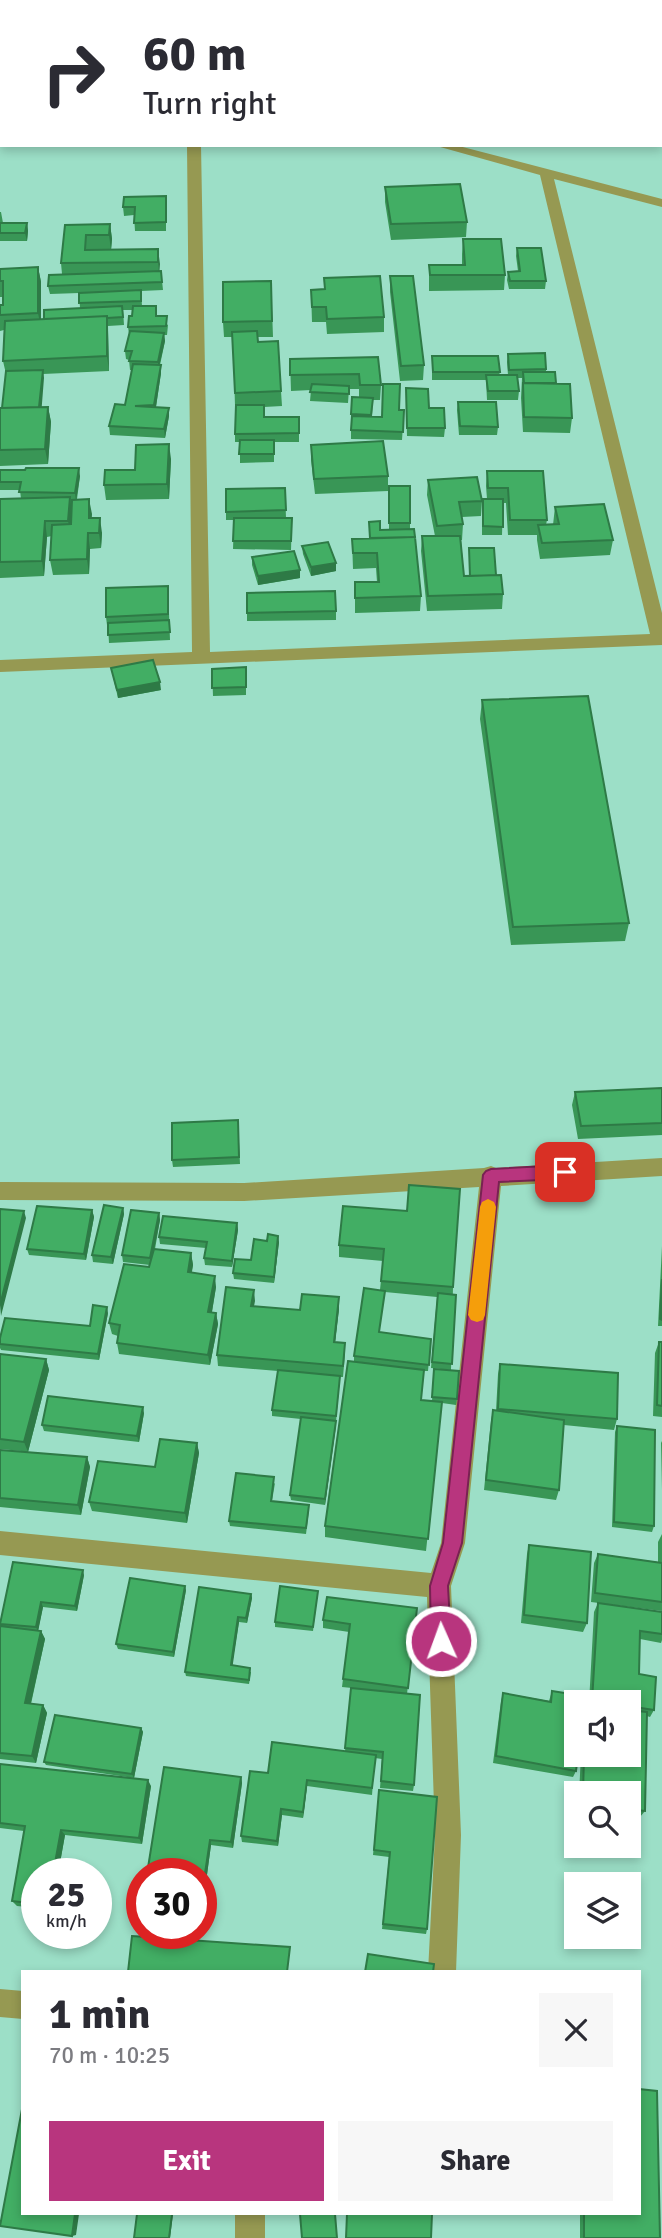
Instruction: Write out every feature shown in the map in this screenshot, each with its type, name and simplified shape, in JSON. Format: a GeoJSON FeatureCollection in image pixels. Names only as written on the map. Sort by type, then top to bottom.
{"type":"FeatureCollection","features":[{"type":"Feature","properties":{"kind":"street"},"geometry":{"type":"LineString","coordinates":[[194,147],[201,658]]}},
{"type":"Feature","properties":{"kind":"street"},"geometry":{"type":"LineString","coordinates":[[446,147],[662,203]]}},
{"type":"Feature","properties":{"kind":"street"},"geometry":{"type":"LineString","coordinates":[[0,666],[660,640],[546,174]]}},
{"type":"Feature","properties":{"kind":"street"},"geometry":{"type":"LineString","coordinates":[[0,1191],[244,1192],[491,1175],[662,1167]]}},
{"type":"Feature","properties":{"kind":"street"},"geometry":{"type":"LineString","coordinates":[[442,1970],[448,1835],[439,1586],[453,1543],[491,1175]]}},
{"type":"Feature","properties":{"kind":"street"},"geometry":{"type":"LineString","coordinates":[[0,1543],[439,1586]]}},
{"type":"Feature","properties":{"kind":"street"},"geometry":{"type":"LineString","coordinates":[[0,2003],[21,2005]]}},
{"type":"Feature","properties":{"kind":"street"},"geometry":{"type":"LineString","coordinates":[[250,2215],[250,2238]]}},
{"type":"Feature","properties":{"kind":"building"},"geometry":{"type":"Polygon","coordinates":[[[460,184],[467,222],[391,224],[385,187],[460,184]]]}},
{"type":"Feature","properties":{"kind":"building"},"geometry":{"type":"Polygon","coordinates":[[[166,196],[166,222],[134,223],[135,207],[123,207],[124,197],[166,196]]]}},
{"type":"Feature","properties":{"kind":"building"},"geometry":{"type":"Polygon","coordinates":[[[0,223],[27,223],[25,233],[0,233],[0,223]]]}},
{"type":"Feature","properties":{"kind":"building"},"geometry":{"type":"Polygon","coordinates":[[[110,224],[109,235],[86,235],[85,250],[158,249],[158,262],[61,263],[65,225],[110,224]]]}},
{"type":"Feature","properties":{"kind":"building"},"geometry":{"type":"Polygon","coordinates":[[[463,239],[501,239],[505,275],[430,275],[429,265],[465,265],[463,239]]]}},
{"type":"Feature","properties":{"kind":"building"},"geometry":{"type":"Polygon","coordinates":[[[517,248],[541,248],[546,281],[510,281],[508,272],[520,271],[517,248]]]}},
{"type":"Feature","properties":{"kind":"building"},"geometry":{"type":"Polygon","coordinates":[[[38,267],[38,313],[0,315],[0,305],[3,305],[3,281],[0,281],[0,269],[38,267]]]}},
{"type":"Feature","properties":{"kind":"building"},"geometry":{"type":"Polygon","coordinates":[[[161,271],[162,282],[48,286],[49,275],[161,271]]]}},
{"type":"Feature","properties":{"kind":"building"},"geometry":{"type":"Polygon","coordinates":[[[380,276],[384,317],[327,319],[326,307],[312,307],[311,290],[325,289],[324,278],[380,276]]]}},
{"type":"Feature","properties":{"kind":"building"},"geometry":{"type":"Polygon","coordinates":[[[390,276],[413,276],[424,365],[401,366],[390,276]]]}},
{"type":"Feature","properties":{"kind":"building"},"geometry":{"type":"Polygon","coordinates":[[[271,281],[272,321],[223,322],[223,282],[271,281]]]}},
{"type":"Feature","properties":{"kind":"building"},"geometry":{"type":"Polygon","coordinates":[[[141,290],[141,301],[79,303],[79,293],[141,290]]]}},
{"type":"Feature","properties":{"kind":"building"},"geometry":{"type":"Polygon","coordinates":[[[122,306],[123,317],[44,319],[44,310],[122,306]]]}},
{"type":"Feature","properties":{"kind":"building"},"geometry":{"type":"Polygon","coordinates":[[[133,306],[156,306],[156,316],[167,316],[166,326],[128,327],[133,306]]]}},
{"type":"Feature","properties":{"kind":"building"},"geometry":{"type":"Polygon","coordinates":[[[107,316],[107,356],[3,361],[5,321],[107,316]]]}},
{"type":"Feature","properties":{"kind":"building"},"geometry":{"type":"Polygon","coordinates":[[[130,331],[164,333],[158,362],[129,361],[132,351],[125,351],[130,331]]]}},
{"type":"Feature","properties":{"kind":"building"},"geometry":{"type":"Polygon","coordinates":[[[257,331],[258,342],[278,341],[281,391],[235,393],[232,332],[257,331]]]}},
{"type":"Feature","properties":{"kind":"building"},"geometry":{"type":"Polygon","coordinates":[[[545,353],[546,369],[509,370],[508,354],[545,353]]]}},
{"type":"Feature","properties":{"kind":"building"},"geometry":{"type":"Polygon","coordinates":[[[432,356],[498,356],[500,372],[433,372],[432,356]]]}},
{"type":"Feature","properties":{"kind":"building"},"geometry":{"type":"Polygon","coordinates":[[[378,357],[381,385],[360,385],[359,374],[290,375],[290,359],[378,357]]]}},
{"type":"Feature","properties":{"kind":"building"},"geometry":{"type":"Polygon","coordinates":[[[133,364],[161,365],[154,405],[135,406],[169,408],[164,429],[109,426],[115,404],[125,405],[133,364]]]}},
{"type":"Feature","properties":{"kind":"building"},"geometry":{"type":"Polygon","coordinates":[[[43,370],[39,407],[2,408],[6,371],[43,370]]]}},
{"type":"Feature","properties":{"kind":"building"},"geometry":{"type":"Polygon","coordinates":[[[523,372],[555,372],[556,383],[524,383],[523,372]]]}},
{"type":"Feature","properties":{"kind":"building"},"geometry":{"type":"Polygon","coordinates":[[[486,375],[517,375],[519,391],[488,391],[486,375]]]}},
{"type":"Feature","properties":{"kind":"building"},"geometry":{"type":"Polygon","coordinates":[[[523,383],[570,384],[572,418],[524,417],[523,383]]]}},
{"type":"Feature","properties":{"kind":"building"},"geometry":{"type":"Polygon","coordinates":[[[312,384],[349,386],[349,394],[310,392],[312,384]]]}},
{"type":"Feature","properties":{"kind":"building"},"geometry":{"type":"Polygon","coordinates":[[[383,384],[400,384],[399,410],[404,410],[403,432],[351,430],[352,416],[382,417],[383,384]]]}},
{"type":"Feature","properties":{"kind":"building"},"geometry":{"type":"Polygon","coordinates":[[[406,388],[428,389],[429,408],[444,408],[445,428],[407,428],[406,388]]]}},
{"type":"Feature","properties":{"kind":"building"},"geometry":{"type":"Polygon","coordinates":[[[352,397],[373,398],[371,415],[351,414],[352,397]]]}},
{"type":"Feature","properties":{"kind":"building"},"geometry":{"type":"Polygon","coordinates":[[[458,402],[496,402],[498,427],[460,426],[458,402]]]}},
{"type":"Feature","properties":{"kind":"building"},"geometry":{"type":"Polygon","coordinates":[[[236,405],[264,405],[264,417],[299,417],[299,433],[235,434],[236,405]]]}},
{"type":"Feature","properties":{"kind":"building"},"geometry":{"type":"Polygon","coordinates":[[[48,407],[45,449],[0,450],[0,408],[48,407]]]}},
{"type":"Feature","properties":{"kind":"building"},"geometry":{"type":"Polygon","coordinates":[[[240,440],[274,440],[274,454],[239,454],[240,440]]]}},
{"type":"Feature","properties":{"kind":"building"},"geometry":{"type":"Polygon","coordinates":[[[383,441],[388,476],[314,479],[311,445],[383,441]]]}},
{"type":"Feature","properties":{"kind":"building"},"geometry":{"type":"Polygon","coordinates":[[[169,444],[167,484],[104,485],[105,470],[135,470],[136,445],[169,444]]]}},
{"type":"Feature","properties":{"kind":"building"},"geometry":{"type":"Polygon","coordinates":[[[79,468],[75,493],[19,492],[21,482],[0,482],[0,470],[79,468]]]}},
{"type":"Feature","properties":{"kind":"building"},"geometry":{"type":"Polygon","coordinates":[[[487,471],[543,471],[547,520],[510,520],[508,488],[488,488],[487,471]]]}},
{"type":"Feature","properties":{"kind":"building"},"geometry":{"type":"Polygon","coordinates":[[[477,477],[482,501],[459,502],[463,524],[437,526],[428,480],[477,477]]]}},
{"type":"Feature","properties":{"kind":"building"},"geometry":{"type":"Polygon","coordinates":[[[389,486],[410,486],[410,523],[389,523],[389,486]]]}},
{"type":"Feature","properties":{"kind":"building"},"geometry":{"type":"Polygon","coordinates":[[[285,488],[286,510],[226,512],[226,489],[285,488]]]}},
{"type":"Feature","properties":{"kind":"building"},"geometry":{"type":"Polygon","coordinates":[[[70,497],[68,521],[45,521],[42,561],[0,562],[0,499],[70,497]]]}},
{"type":"Feature","properties":{"kind":"building"},"geometry":{"type":"Polygon","coordinates":[[[89,499],[89,518],[100,518],[99,533],[88,533],[87,559],[50,560],[52,525],[71,524],[72,500],[89,499]]]}},
{"type":"Feature","properties":{"kind":"building"},"geometry":{"type":"Polygon","coordinates":[[[483,499],[503,499],[503,527],[483,526],[483,499]]]}},
{"type":"Feature","properties":{"kind":"building"},"geometry":{"type":"Polygon","coordinates":[[[604,504],[613,540],[542,543],[538,525],[559,524],[555,507],[604,504]]]}},
{"type":"Feature","properties":{"kind":"building"},"geometry":{"type":"Polygon","coordinates":[[[234,518],[292,518],[291,541],[233,541],[234,518]]]}},
{"type":"Feature","properties":{"kind":"building"},"geometry":{"type":"Polygon","coordinates":[[[380,521],[380,530],[414,529],[415,537],[370,538],[369,522],[380,521]]]}},
{"type":"Feature","properties":{"kind":"building"},"geometry":{"type":"Polygon","coordinates":[[[422,536],[460,536],[464,576],[501,575],[503,594],[428,596],[422,536]]]}},
{"type":"Feature","properties":{"kind":"building"},"geometry":{"type":"Polygon","coordinates":[[[415,537],[421,596],[355,598],[355,582],[379,582],[377,553],[353,553],[352,539],[415,537]]]}},
{"type":"Feature","properties":{"kind":"building"},"geometry":{"type":"Polygon","coordinates":[[[328,542],[336,563],[311,567],[302,546],[328,542]]]}},
{"type":"Feature","properties":{"kind":"building"},"geometry":{"type":"Polygon","coordinates":[[[469,548],[494,548],[496,575],[470,576],[469,548]]]}},
{"type":"Feature","properties":{"kind":"building"},"geometry":{"type":"Polygon","coordinates":[[[294,551],[300,570],[258,576],[252,557],[294,551]]]}},
{"type":"Feature","properties":{"kind":"building"},"geometry":{"type":"Polygon","coordinates":[[[168,586],[168,614],[106,617],[106,588],[168,586]]]}},
{"type":"Feature","properties":{"kind":"building"},"geometry":{"type":"Polygon","coordinates":[[[335,591],[336,611],[247,613],[247,593],[335,591]]]}},
{"type":"Feature","properties":{"kind":"building"},"geometry":{"type":"Polygon","coordinates":[[[169,620],[170,632],[108,635],[108,623],[169,620]]]}},
{"type":"Feature","properties":{"kind":"building"},"geometry":{"type":"Polygon","coordinates":[[[153,660],[160,682],[117,690],[111,668],[153,660]]]}},
{"type":"Feature","properties":{"kind":"building"},"geometry":{"type":"Polygon","coordinates":[[[246,667],[246,687],[212,688],[212,669],[246,667]]]}},
{"type":"Feature","properties":{"kind":"building"},"geometry":{"type":"Polygon","coordinates":[[[588,696],[629,923],[513,927],[482,700],[588,696]]]}},
{"type":"Feature","properties":{"kind":"building"},"geometry":{"type":"Polygon","coordinates":[[[662,1088],[662,1123],[581,1126],[575,1092],[662,1088]]]}},
{"type":"Feature","properties":{"kind":"building"},"geometry":{"type":"Polygon","coordinates":[[[238,1120],[239,1157],[172,1160],[172,1123],[238,1120]]]}},
{"type":"Feature","properties":{"kind":"building"},"geometry":{"type":"Polygon","coordinates":[[[409,1185],[460,1189],[453,1287],[381,1281],[384,1249],[339,1245],[343,1206],[407,1211],[409,1185]]]}},
{"type":"Feature","properties":{"kind":"building"},"geometry":{"type":"Polygon","coordinates":[[[104,1205],[123,1208],[111,1257],[92,1255],[104,1205]]]}},
{"type":"Feature","properties":{"kind":"building"},"geometry":{"type":"Polygon","coordinates":[[[37,1206],[92,1210],[84,1254],[27,1249],[37,1206]]]}},
{"type":"Feature","properties":{"kind":"building"},"geometry":{"type":"Polygon","coordinates":[[[0,1209],[24,1211],[0,1305],[0,1209]]]}},
{"type":"Feature","properties":{"kind":"building"},"geometry":{"type":"Polygon","coordinates":[[[131,1210],[159,1213],[150,1258],[122,1255],[131,1210]]]}},
{"type":"Feature","properties":{"kind":"building"},"geometry":{"type":"Polygon","coordinates":[[[163,1216],[237,1223],[232,1261],[204,1258],[207,1242],[159,1237],[163,1216]]]}},
{"type":"Feature","properties":{"kind":"building"},"geometry":{"type":"Polygon","coordinates":[[[268,1234],[278,1236],[274,1277],[233,1273],[235,1259],[251,1260],[254,1239],[267,1241],[268,1234]]]}},
{"type":"Feature","properties":{"kind":"building"},"geometry":{"type":"Polygon","coordinates":[[[154,1249],[191,1253],[188,1272],[215,1276],[208,1312],[216,1313],[208,1355],[117,1343],[120,1325],[109,1323],[124,1264],[149,1267],[154,1249]]]}},
{"type":"Feature","properties":{"kind":"building"},"geometry":{"type":"Polygon","coordinates":[[[662,1279],[662,1320],[660,1319],[662,1279]]]}},
{"type":"Feature","properties":{"kind":"building"},"geometry":{"type":"Polygon","coordinates":[[[226,1287],[254,1290],[251,1306],[300,1310],[302,1294],[339,1297],[334,1342],[345,1343],[343,1366],[217,1355],[226,1287]]]}},
{"type":"Feature","properties":{"kind":"building"},"geometry":{"type":"Polygon","coordinates":[[[364,1288],[385,1291],[379,1332],[431,1339],[429,1365],[354,1356],[364,1288]]]}},
{"type":"Feature","properties":{"kind":"building"},"geometry":{"type":"Polygon","coordinates":[[[438,1293],[456,1295],[452,1364],[432,1362],[438,1293]]]}},
{"type":"Feature","properties":{"kind":"building"},"geometry":{"type":"Polygon","coordinates":[[[93,1305],[107,1307],[98,1354],[0,1344],[5,1318],[90,1326],[93,1305]]]}},
{"type":"Feature","properties":{"kind":"building"},"geometry":{"type":"Polygon","coordinates":[[[659,1342],[662,1342],[662,1406],[657,1405],[659,1342]]]}},
{"type":"Feature","properties":{"kind":"building"},"geometry":{"type":"Polygon","coordinates":[[[0,1354],[46,1359],[24,1442],[0,1439],[0,1354]]]}},
{"type":"Feature","properties":{"kind":"building"},"geometry":{"type":"Polygon","coordinates":[[[348,1361],[424,1370],[421,1400],[442,1402],[428,1539],[325,1526],[348,1361]]]}},
{"type":"Feature","properties":{"kind":"building"},"geometry":{"type":"Polygon","coordinates":[[[500,1364],[618,1373],[617,1419],[498,1409],[500,1364]]]}},
{"type":"Feature","properties":{"kind":"building"},"geometry":{"type":"Polygon","coordinates":[[[434,1369],[459,1371],[457,1399],[432,1397],[434,1369]]]}},
{"type":"Feature","properties":{"kind":"building"},"geometry":{"type":"Polygon","coordinates":[[[278,1370],[340,1376],[336,1416],[272,1410],[278,1370]]]}},
{"type":"Feature","properties":{"kind":"building"},"geometry":{"type":"Polygon","coordinates":[[[48,1396],[143,1407],[137,1436],[42,1425],[48,1396]]]}},
{"type":"Feature","properties":{"kind":"building"},"geometry":{"type":"Polygon","coordinates":[[[493,1410],[564,1420],[559,1490],[486,1480],[493,1410]]]}},
{"type":"Feature","properties":{"kind":"building"},"geometry":{"type":"Polygon","coordinates":[[[301,1417],[336,1421],[325,1499],[290,1495],[301,1417]]]}},
{"type":"Feature","properties":{"kind":"building"},"geometry":{"type":"Polygon","coordinates":[[[617,1426],[655,1430],[654,1526],[614,1522],[617,1426]]]}},
{"type":"Feature","properties":{"kind":"building"},"geometry":{"type":"Polygon","coordinates":[[[160,1439],[197,1443],[185,1513],[89,1502],[98,1461],[155,1467],[160,1439]]]}},
{"type":"Feature","properties":{"kind":"building"},"geometry":{"type":"Polygon","coordinates":[[[0,1450],[87,1457],[78,1505],[0,1498],[0,1450]]]}},
{"type":"Feature","properties":{"kind":"building"},"geometry":{"type":"Polygon","coordinates":[[[236,1473],[274,1477],[271,1501],[309,1505],[306,1528],[229,1521],[236,1473]]]}},
{"type":"Feature","properties":{"kind":"building"},"geometry":{"type":"Polygon","coordinates":[[[529,1545],[591,1552],[587,1623],[524,1615],[529,1545]]]}},
{"type":"Feature","properties":{"kind":"building"},"geometry":{"type":"Polygon","coordinates":[[[598,1554],[662,1563],[662,1602],[595,1593],[598,1554]]]}},
{"type":"Feature","properties":{"kind":"building"},"geometry":{"type":"Polygon","coordinates":[[[13,1562],[83,1570],[75,1606],[41,1602],[36,1627],[0,1624],[13,1562]]]}},
{"type":"Feature","properties":{"kind":"building"},"geometry":{"type":"Polygon","coordinates":[[[130,1578],[185,1586],[173,1652],[116,1644],[130,1578]]]}},
{"type":"Feature","properties":{"kind":"building"},"geometry":{"type":"Polygon","coordinates":[[[280,1586],[318,1591],[313,1627],[275,1622],[280,1586]]]}},
{"type":"Feature","properties":{"kind":"building"},"geometry":{"type":"Polygon","coordinates":[[[199,1587],[251,1594],[246,1618],[238,1617],[231,1665],[250,1668],[249,1680],[185,1672],[199,1587]]]}},
{"type":"Feature","properties":{"kind":"building"},"geometry":{"type":"Polygon","coordinates":[[[327,1597],[417,1608],[408,1688],[343,1679],[350,1624],[323,1620],[327,1597]]]}},
{"type":"Feature","properties":{"kind":"building"},"geometry":{"type":"Polygon","coordinates":[[[598,1603],[662,1612],[662,1634],[640,1631],[639,1674],[656,1677],[654,1710],[641,1708],[641,1690],[593,1690],[598,1603]]]}},
{"type":"Feature","properties":{"kind":"building"},"geometry":{"type":"Polygon","coordinates":[[[0,1626],[41,1631],[25,1703],[43,1705],[32,1756],[0,1753],[0,1626]]]}},
{"type":"Feature","properties":{"kind":"building"},"geometry":{"type":"Polygon","coordinates":[[[351,1688],[420,1695],[414,1785],[381,1781],[383,1752],[345,1748],[351,1688]]]}},
{"type":"Feature","properties":{"kind":"building"},"geometry":{"type":"Polygon","coordinates":[[[552,1691],[564,1693],[564,1767],[576,1767],[576,1771],[496,1756],[503,1693],[551,1702],[552,1691]]]}},
{"type":"Feature","properties":{"kind":"building"},"geometry":{"type":"Polygon","coordinates":[[[641,1711],[647,1712],[645,1811],[641,1811],[641,1781],[583,1781],[584,1767],[641,1767],[641,1711]]]}},
{"type":"Feature","properties":{"kind":"building"},"geometry":{"type":"Polygon","coordinates":[[[55,1715],[141,1728],[132,1774],[44,1762],[55,1715]]]}},
{"type":"Feature","properties":{"kind":"building"},"geometry":{"type":"Polygon","coordinates":[[[272,1742],[376,1755],[372,1788],[307,1780],[303,1812],[281,1809],[277,1841],[241,1836],[250,1771],[268,1773],[272,1742]]]}},
{"type":"Feature","properties":{"kind":"building"},"geometry":{"type":"Polygon","coordinates":[[[0,1764],[148,1780],[139,1838],[61,1830],[56,1858],[21,1858],[21,1902],[12,1901],[25,1826],[0,1823],[0,1764]]]}},
{"type":"Feature","properties":{"kind":"building"},"geometry":{"type":"Polygon","coordinates":[[[164,1767],[241,1777],[231,1842],[210,1840],[207,1858],[150,1858],[164,1767]]]}},
{"type":"Feature","properties":{"kind":"building"},"geometry":{"type":"Polygon","coordinates":[[[379,1790],[437,1797],[427,1929],[383,1924],[390,1852],[374,1850],[379,1790]]]}},
{"type":"Feature","properties":{"kind":"building"},"geometry":{"type":"Polygon","coordinates":[[[217,1942],[290,1947],[287,1970],[128,1970],[131,1949],[217,1949],[217,1942]]]}},
{"type":"Feature","properties":{"kind":"building"},"geometry":{"type":"Polygon","coordinates":[[[368,1954],[434,1964],[433,1970],[365,1970],[368,1954]]]}},
{"type":"Feature","properties":{"kind":"building"},"geometry":{"type":"Polygon","coordinates":[[[641,2089],[657,2091],[660,2238],[584,2238],[584,2215],[641,2215],[641,2089]]]}},
{"type":"Feature","properties":{"kind":"building"},"geometry":{"type":"Polygon","coordinates":[[[21,2115],[21,2215],[75,2215],[72,2236],[0,2226],[21,2115]]]}},
{"type":"Feature","properties":{"kind":"building"},"geometry":{"type":"Polygon","coordinates":[[[137,2215],[172,2215],[169,2238],[134,2238],[137,2215]]]}},
{"type":"Feature","properties":{"kind":"building"},"geometry":{"type":"Polygon","coordinates":[[[300,2215],[335,2215],[337,2238],[302,2238],[300,2215]]]}},
{"type":"Feature","properties":{"kind":"building"},"geometry":{"type":"Polygon","coordinates":[[[347,2215],[432,2215],[431,2238],[346,2238],[347,2215]]]}},
{"type":"Feature","properties":{"kind":"slow traffic"},"geometry":{"type":"LineString","coordinates":[[477,1315],[488,1207]]}},
{"type":"Feature","properties":{"kind":"route"},"geometry":{"type":"LineString","coordinates":[[441,1641],[439,1586],[453,1543],[491,1175],[565,1172]]}}]}
